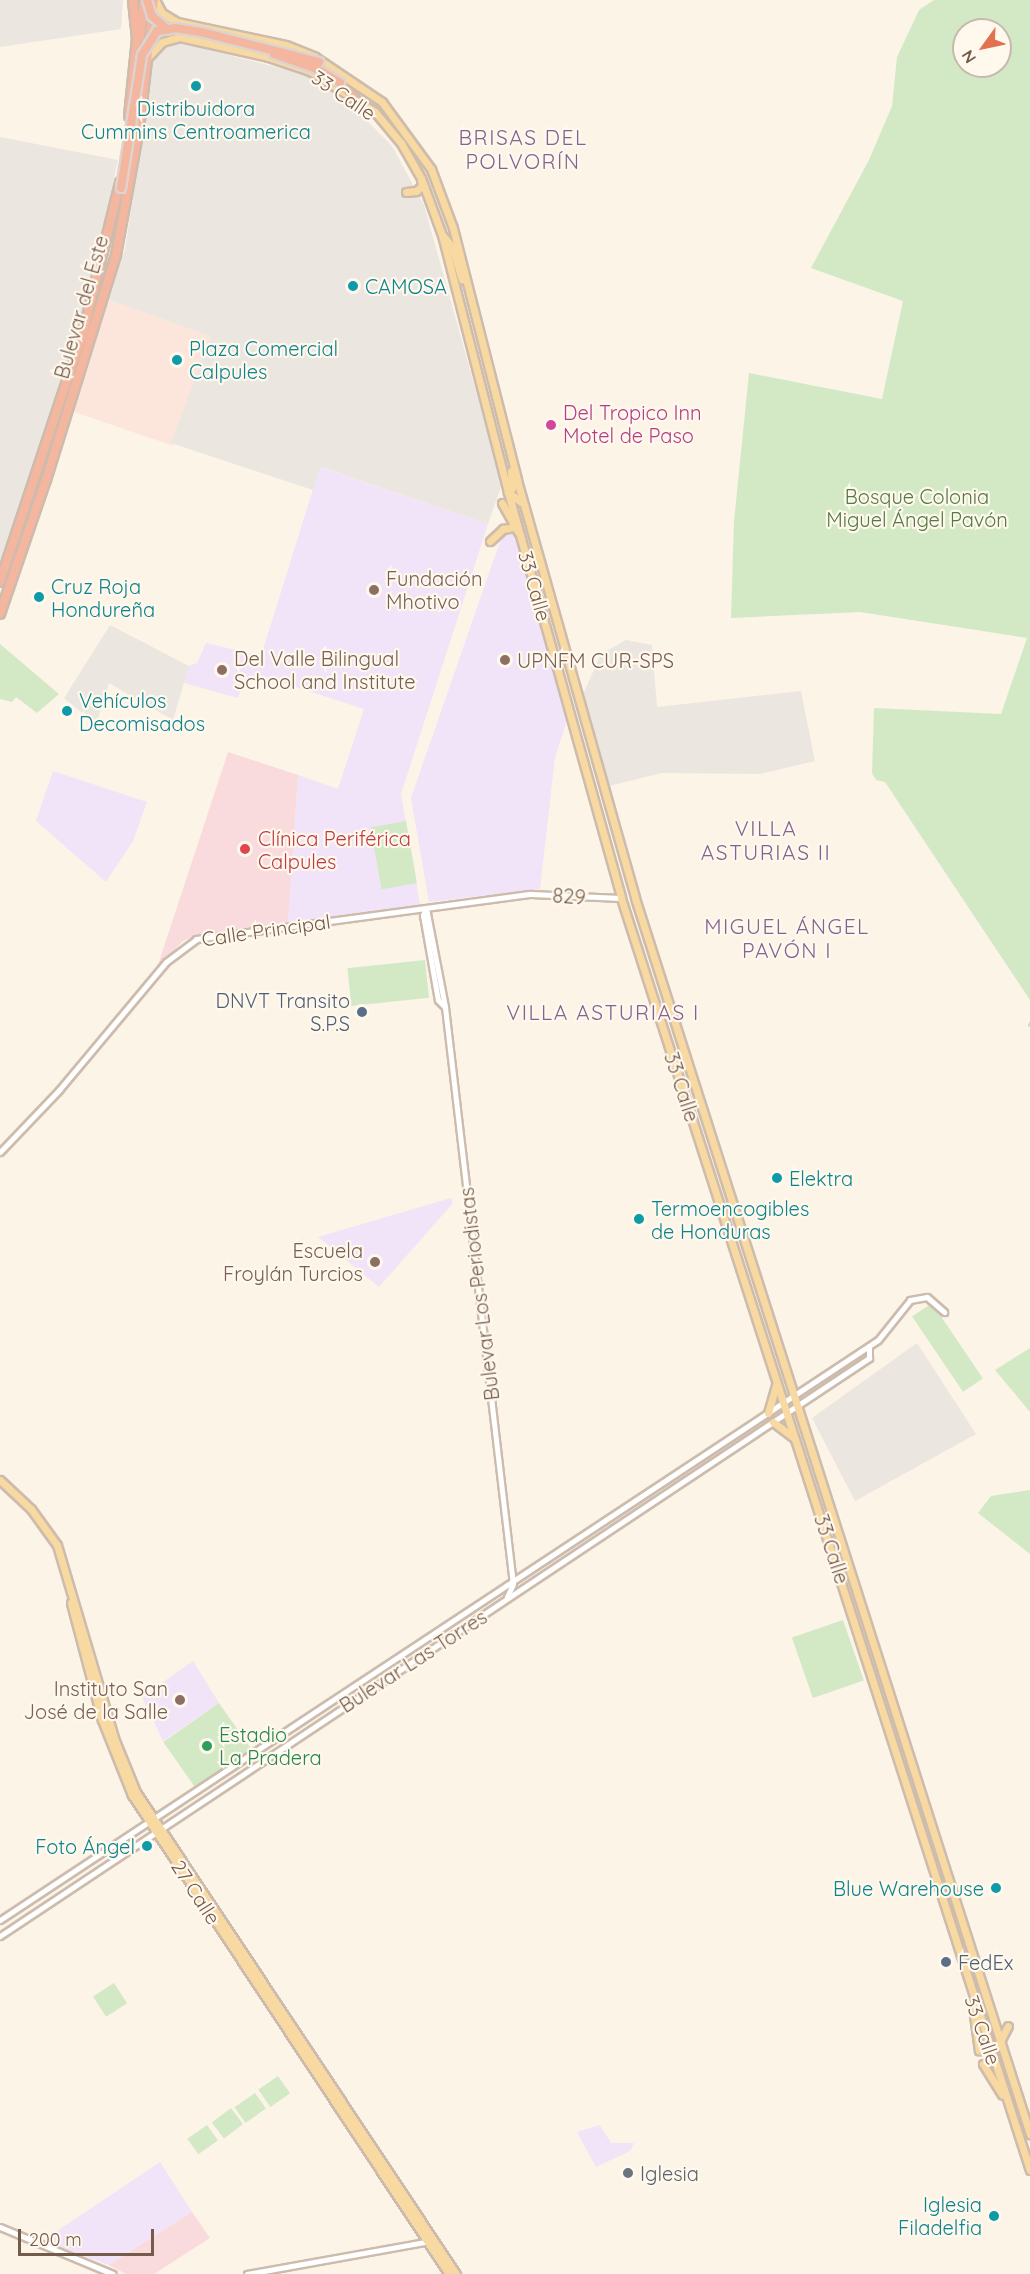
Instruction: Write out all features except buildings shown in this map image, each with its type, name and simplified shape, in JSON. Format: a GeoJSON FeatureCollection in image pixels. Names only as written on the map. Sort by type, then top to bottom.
{"type":"FeatureCollection","features":[{"type":"Feature","properties":{"kind":"highway","name":"Bulevar del Este"},"geometry":{"type":"LineString","coordinates":[[0,582],[84,329],[116,202],[135,60],[133,0]]}},
{"type":"Feature","properties":{"kind":"highway"},"geometry":{"type":"LineString","coordinates":[[135,60],[146,0]]}},
{"type":"Feature","properties":{"kind":"highway"},"geometry":{"type":"LineString","coordinates":[[146,0],[152,16],[167,30],[299,62],[340,83],[354,98]]}},
{"type":"Feature","properties":{"kind":"highway","name":"Bulevar del Este"},"geometry":{"type":"LineString","coordinates":[[0,614],[116,255],[155,0]]}},
{"type":"Feature","properties":{"kind":"highway"},"geometry":{"type":"LineString","coordinates":[[116,202],[122,188],[142,55],[157,31],[175,28],[201,32],[323,63]]}},
{"type":"Feature","properties":{"kind":"highway"},"geometry":{"type":"LineString","coordinates":[[8,557],[18,562]]}},
{"type":"Feature","properties":{"kind":"main road","name":"33 Calle"},"geometry":{"type":"LineString","coordinates":[[155,0],[165,16],[188,24],[286,45],[323,63],[382,102],[413,141],[445,203],[507,443],[635,898],[1030,2134]]}},
{"type":"Feature","properties":{"kind":"main road"},"geometry":{"type":"LineString","coordinates":[[185,38],[188,24]]}},
{"type":"Feature","properties":{"kind":"main road","name":"33 Calle"},"geometry":{"type":"LineString","coordinates":[[148,56],[162,42],[173,37],[292,64],[375,112],[401,143],[421,178],[442,236],[508,492],[621,898],[798,1442],[971,1994],[986,2054],[1008,2104],[1030,2170]]}},
{"type":"Feature","properties":{"kind":"main road"},"geometry":{"type":"LineString","coordinates":[[406,192],[422,186],[421,178]]}},
{"type":"Feature","properties":{"kind":"main road"},"geometry":{"type":"LineString","coordinates":[[442,236],[452,247],[469,294]]}},
{"type":"Feature","properties":{"kind":"main road"},"geometry":{"type":"LineString","coordinates":[[507,443],[512,479],[508,492],[518,496],[536,540]]}},
{"type":"Feature","properties":{"kind":"main road"},"geometry":{"type":"LineString","coordinates":[[502,503],[514,527],[521,535]]}},
{"type":"Feature","properties":{"kind":"main road"},"geometry":{"type":"LineString","coordinates":[[490,541],[503,529],[514,527]]}},
{"type":"Feature","properties":{"kind":"main road"},"geometry":{"type":"LineString","coordinates":[[768,1413],[775,1398],[774,1374]]}},
{"type":"Feature","properties":{"kind":"main road"},"geometry":{"type":"LineString","coordinates":[[772,1422],[798,1442]]}},
{"type":"Feature","properties":{"kind":"main road","name":"27 Calle"},"geometry":{"type":"LineString","coordinates":[[0,1480],[32,1509],[57,1545],[124,1765],[150,1823]]}},
{"type":"Feature","properties":{"kind":"main road","name":"27 Calle"},"geometry":{"type":"LineString","coordinates":[[0,1486],[28,1511],[53,1546],[109,1742],[127,1785],[150,1823],[159,1831],[430,2241],[449,2274]]}},
{"type":"Feature","properties":{"kind":"main road"},"geometry":{"type":"LineString","coordinates":[[971,1994],[986,2054],[1008,2104]]}},
{"type":"Feature","properties":{"kind":"main road"},"geometry":{"type":"LineString","coordinates":[[986,2054],[998,2038]]}},
{"type":"Feature","properties":{"kind":"main road"},"geometry":{"type":"LineString","coordinates":[[1019,2137],[1030,2157]]}},
{"type":"Feature","properties":{"kind":"main road","name":"27 Calle"},"geometry":{"type":"LineString","coordinates":[[430,2241],[456,2274]]}},
{"type":"Feature","properties":{"kind":"street","name":"829"},"geometry":{"type":"LineString","coordinates":[[517,896],[544,893],[621,898]]}},
{"type":"Feature","properties":{"kind":"street","name":"Calle Principal"},"geometry":{"type":"LineString","coordinates":[[0,1152],[59,1090],[166,962],[189,942],[517,896]]}},
{"type":"Feature","properties":{"kind":"street","name":"Bulevar Los Periodistas"},"geometry":{"type":"LineString","coordinates":[[426,908],[423,915],[438,1000],[446,1007],[513,1581]]}},
{"type":"Feature","properties":{"kind":"street"},"geometry":{"type":"LineString","coordinates":[[869,1346],[885,1333],[910,1300],[920,1296],[936,1302],[944,1312]]}},
{"type":"Feature","properties":{"kind":"street","name":"Bulevar Las Torres"},"geometry":{"type":"LineString","coordinates":[[0,1920],[869,1346]]}},
{"type":"Feature","properties":{"kind":"street","name":"Bulevar Las Torres"},"geometry":{"type":"LineString","coordinates":[[0,1935],[869,1358],[869,1346]]}},
{"type":"Feature","properties":{"kind":"street"},"geometry":{"type":"LineString","coordinates":[[768,1413],[772,1422]]}},
{"type":"Feature","properties":{"kind":"street"},"geometry":{"type":"LineString","coordinates":[[496,1607],[512,1591],[513,1581]]}},
{"type":"Feature","properties":{"kind":"street"},"geometry":{"type":"LineString","coordinates":[[448,1626],[448,1632],[452,1635]]}},
{"type":"Feature","properties":{"kind":"street"},"geometry":{"type":"LineString","coordinates":[[0,2227],[113,2274]]}},
{"type":"Feature","properties":{"kind":"street"},"geometry":{"type":"LineString","coordinates":[[247,2274],[430,2241]]}},
{"type":"Feature","properties":{"kind":"shaded area"},"geometry":{"type":"Polygon","coordinates":[[[0,0],[123,0],[121,29],[0,47],[0,0]]]}},
{"type":"Feature","properties":{"kind":"shaded area"},"geometry":{"type":"Polygon","coordinates":[[[174,41],[303,74],[339,92],[392,146],[424,205],[502,484],[488,524],[321,467],[313,490],[171,443],[211,336],[109,300],[125,249],[153,62],[164,45],[174,41]]]}},
{"type":"Feature","properties":{"kind":"shaded area"},"geometry":{"type":"Polygon","coordinates":[[[0,137],[118,160],[83,319],[0,561],[0,137]]]}},
{"type":"Feature","properties":{"kind":"shaded area"},"geometry":{"type":"Polygon","coordinates":[[[109,300],[211,335],[173,446],[71,411],[109,300]]]}},
{"type":"Feature","properties":{"kind":"shaded area","name":"Fundación Mhotivo"},"geometry":{"type":"Polygon","coordinates":[[[320,467],[488,524],[401,794],[420,905],[288,922],[298,775],[338,789],[364,709],[256,674],[252,682],[244,680],[238,698],[184,683],[189,666],[197,663],[206,643],[261,656],[320,467]]]}},
{"type":"Feature","properties":{"kind":"shaded area","name":"UPNFM CUR-SPS"},"geometry":{"type":"Polygon","coordinates":[[[503,533],[514,533],[517,539],[568,718],[555,757],[540,889],[429,902],[411,798],[503,533]]]}},
{"type":"Feature","properties":{"kind":"shaded area"},"geometry":{"type":"Polygon","coordinates":[[[110,625],[189,666],[173,720],[109,683],[96,725],[64,698],[110,625]]]}},
{"type":"Feature","properties":{"kind":"shaded area"},"geometry":{"type":"Polygon","coordinates":[[[626,640],[652,645],[657,707],[801,691],[815,761],[760,774],[662,773],[609,786],[580,701],[601,654],[626,640]]]}},
{"type":"Feature","properties":{"kind":"shaded area","name":"Clínica Periférica Calpules"},"geometry":{"type":"Polygon","coordinates":[[[228,752],[298,775],[288,922],[194,936],[183,941],[157,968],[228,752]]]}},
{"type":"Feature","properties":{"kind":"shaded area"},"geometry":{"type":"Polygon","coordinates":[[[53,771],[147,802],[133,841],[106,882],[36,821],[53,771]]]}},
{"type":"Feature","properties":{"kind":"shaded area","name":"Escuela Froylán Turcios"},"geometry":{"type":"Polygon","coordinates":[[[451,1198],[453,1203],[379,1287],[318,1237],[451,1198]]]}},
{"type":"Feature","properties":{"kind":"shaded area"},"geometry":{"type":"Polygon","coordinates":[[[917,1343],[976,1434],[855,1501],[812,1418],[917,1343]]]}},
{"type":"Feature","properties":{"kind":"shaded area","name":"Instituto San José de la Salle"},"geometry":{"type":"Polygon","coordinates":[[[193,1661],[219,1703],[163,1741],[142,1697],[193,1661]]]}},
{"type":"Feature","properties":{"kind":"shaded area"},"geometry":{"type":"Polygon","coordinates":[[[600,2125],[611,2143],[634,2143],[630,2151],[596,2167],[577,2132],[600,2125]]]}},
{"type":"Feature","properties":{"kind":"shaded area"},"geometry":{"type":"Polygon","coordinates":[[[160,2162],[192,2212],[109,2265],[42,2241],[160,2162]]]}},
{"type":"Feature","properties":{"kind":"shaded area"},"geometry":{"type":"Polygon","coordinates":[[[192,2212],[210,2238],[154,2274],[126,2274],[109,2265],[192,2212]]]}},
{"type":"Feature","properties":{"kind":"green space","name":"Bosque Colonia Miguel Ángel Pavón"},"geometry":{"type":"Polygon","coordinates":[[[934,0],[1030,0],[1030,1000],[885,782],[876,780],[872,773],[874,708],[1001,714],[1027,638],[860,612],[731,618],[734,521],[749,373],[882,399],[903,301],[811,268],[869,160],[892,106],[897,57],[919,10],[934,0]]]}},
{"type":"Feature","properties":{"kind":"green space"},"geometry":{"type":"Polygon","coordinates":[[[0,644],[59,694],[37,713],[16,697],[12,702],[0,699],[0,644]]]}},
{"type":"Feature","properties":{"kind":"green space"},"geometry":{"type":"Polygon","coordinates":[[[406,821],[417,883],[381,889],[371,827],[406,821]]]}},
{"type":"Feature","properties":{"kind":"green space"},"geometry":{"type":"Polygon","coordinates":[[[425,960],[429,998],[351,1006],[347,968],[425,960]]]}},
{"type":"Feature","properties":{"kind":"green space"},"geometry":{"type":"Polygon","coordinates":[[[932,1303],[983,1378],[963,1392],[912,1316],[932,1303]]]}},
{"type":"Feature","properties":{"kind":"green space"},"geometry":{"type":"Polygon","coordinates":[[[1030,1348],[1030,1412],[995,1370],[1030,1348]]]}},
{"type":"Feature","properties":{"kind":"green space"},"geometry":{"type":"Polygon","coordinates":[[[1030,1490],[1030,1554],[978,1513],[991,1496],[1030,1490]]]}},
{"type":"Feature","properties":{"kind":"green space"},"geometry":{"type":"Polygon","coordinates":[[[843,1620],[864,1681],[813,1698],[792,1638],[843,1620]]]}},
{"type":"Feature","properties":{"kind":"green space","name":"Estadio La Pradera"},"geometry":{"type":"Polygon","coordinates":[[[219,1703],[252,1750],[196,1789],[163,1742],[219,1703]]]}},
{"type":"Feature","properties":{"kind":"green space"},"geometry":{"type":"Polygon","coordinates":[[[114,1983],[127,2003],[106,2017],[93,1997],[114,1983]]]}},
{"type":"Feature","properties":{"kind":"green space"},"geometry":{"type":"Polygon","coordinates":[[[278,2076],[290,2093],[270,2107],[258,2090],[278,2076]]]}},
{"type":"Feature","properties":{"kind":"green space"},"geometry":{"type":"Polygon","coordinates":[[[255,2093],[266,2109],[245,2123],[235,2107],[255,2093]]]}},
{"type":"Feature","properties":{"kind":"green space"},"geometry":{"type":"Polygon","coordinates":[[[231,2108],[243,2124],[224,2138],[212,2122],[231,2108]]]}},
{"type":"Feature","properties":{"kind":"green space"},"geometry":{"type":"Polygon","coordinates":[[[207,2125],[218,2141],[198,2154],[187,2139],[207,2125]]]}},
{"type":"Feature","properties":{"kind":"place","name":"Distribuidora Cummins Centroamerica"},"geometry":{"type":"Point","coordinates":[196,86]}},
{"type":"Feature","properties":{"kind":"place","name":"CAMOSA"},"geometry":{"type":"Point","coordinates":[353,286]}},
{"type":"Feature","properties":{"kind":"place","name":"Plaza Comercial Calpules"},"geometry":{"type":"Point","coordinates":[177,360]}},
{"type":"Feature","properties":{"kind":"place","name":"Del Tropico Inn Motel de Paso"},"geometry":{"type":"Point","coordinates":[551,425]}},
{"type":"Feature","properties":{"kind":"place","name":"Fundación Mhotivo"},"geometry":{"type":"Point","coordinates":[374,590]}},
{"type":"Feature","properties":{"kind":"place","name":"Cruz Roja Hondureña"},"geometry":{"type":"Point","coordinates":[39,597]}},
{"type":"Feature","properties":{"kind":"place","name":"UPNFM CUR-SPS"},"geometry":{"type":"Point","coordinates":[505,660]}},
{"type":"Feature","properties":{"kind":"place","name":"Del Valle Bilingual School and Institute"},"geometry":{"type":"Point","coordinates":[222,670]}},
{"type":"Feature","properties":{"kind":"place","name":"Vehículos Decomisados"},"geometry":{"type":"Point","coordinates":[67,711]}},
{"type":"Feature","properties":{"kind":"place","name":"Clínica Periférica Calpules"},"geometry":{"type":"Point","coordinates":[245,849]}},
{"type":"Feature","properties":{"kind":"place","name":"DNVT Transito S.P.S"},"geometry":{"type":"Point","coordinates":[362,1012]}},
{"type":"Feature","properties":{"kind":"place","name":"Elektra"},"geometry":{"type":"Point","coordinates":[777,1178]}},
{"type":"Feature","properties":{"kind":"place","name":"Termoencogibles de Honduras"},"geometry":{"type":"Point","coordinates":[639,1219]}},
{"type":"Feature","properties":{"kind":"place","name":"Escuela Froylán Turcios"},"geometry":{"type":"Point","coordinates":[375,1262]}},
{"type":"Feature","properties":{"kind":"place","name":"Instituto San José de la Salle"},"geometry":{"type":"Point","coordinates":[180,1700]}},
{"type":"Feature","properties":{"kind":"place","name":"Estadio La Pradera"},"geometry":{"type":"Point","coordinates":[207,1746]}},
{"type":"Feature","properties":{"kind":"place","name":"Foto Ángel"},"geometry":{"type":"Point","coordinates":[147,1846]}},
{"type":"Feature","properties":{"kind":"place","name":"Blue Warehouse"},"geometry":{"type":"Point","coordinates":[996,1888]}},
{"type":"Feature","properties":{"kind":"place","name":"FedEx"},"geometry":{"type":"Point","coordinates":[946,1962]}},
{"type":"Feature","properties":{"kind":"place","name":"Iglesia"},"geometry":{"type":"Point","coordinates":[628,2173]}},
{"type":"Feature","properties":{"kind":"place","name":"Iglesia Filadelfia"},"geometry":{"type":"Point","coordinates":[994,2216]}},
{"type":"Feature","properties":{"kind":"district","name":"BRISAS DEL POLVORÍN"},"geometry":{"type":"Point","coordinates":[523,149]}},
{"type":"Feature","properties":{"kind":"district","name":"VILLA ASTURIAS II"},"geometry":{"type":"Point","coordinates":[766,840]}},
{"type":"Feature","properties":{"kind":"district","name":"MIGUEL ÁNGEL PAVÓN I"},"geometry":{"type":"Point","coordinates":[787,938]}},
{"type":"Feature","properties":{"kind":"district","name":"VILLA ASTURIAS I"},"geometry":{"type":"Point","coordinates":[603,1012]}}]}
